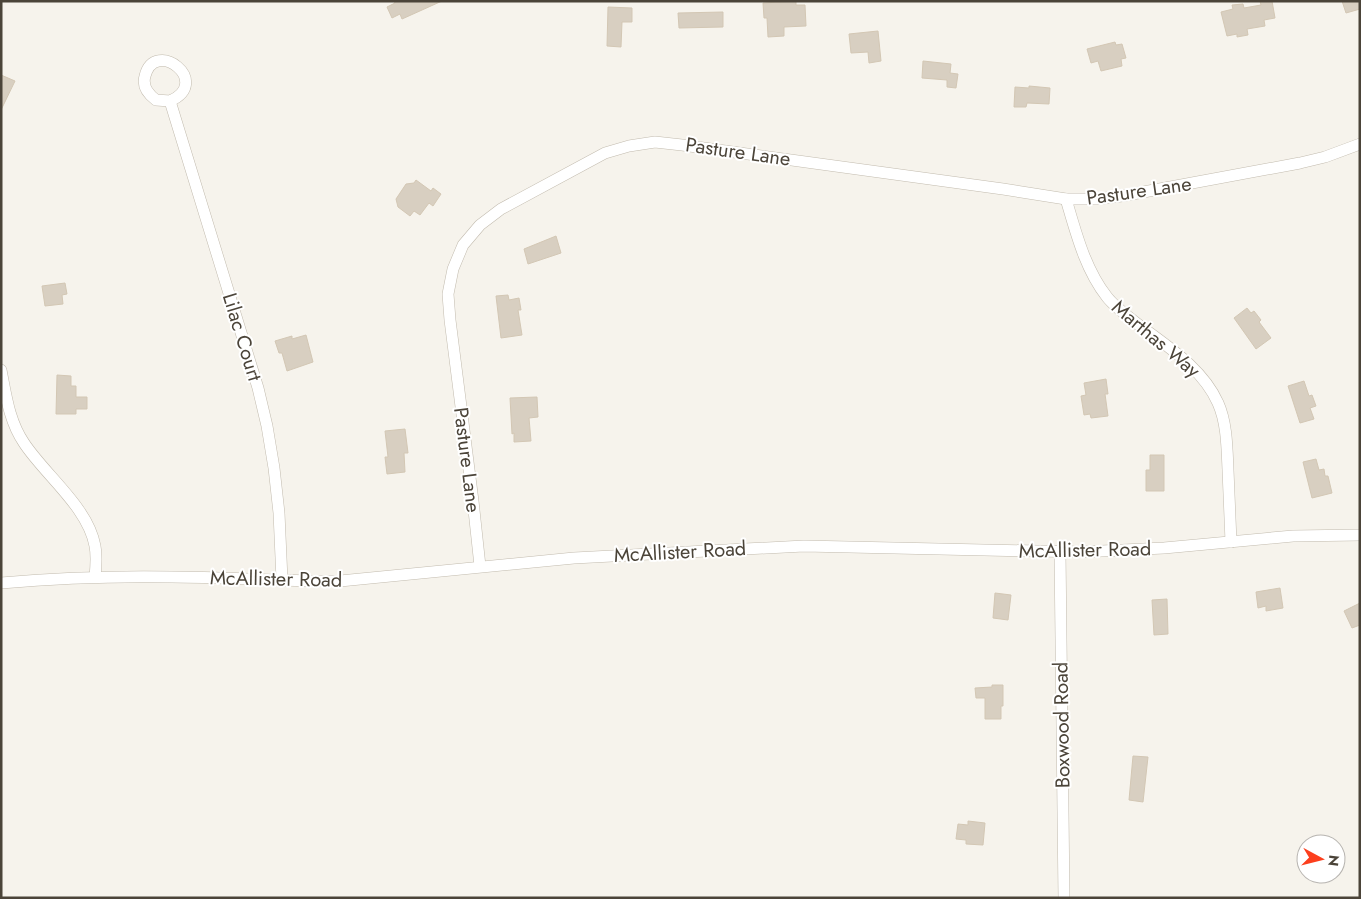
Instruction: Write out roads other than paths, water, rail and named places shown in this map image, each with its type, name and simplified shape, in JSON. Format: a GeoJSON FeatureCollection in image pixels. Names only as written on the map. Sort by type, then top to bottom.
{"type":"FeatureCollection","features":[{"type":"Feature","properties":{"kind":"street","name":"Lilac Court"},"geometry":{"type":"LineString","coordinates":[[170,101],[258,388],[267,426],[279,513],[282,580]]}},
{"type":"Feature","properties":{"kind":"street","name":"Pasture Lane"},"geometry":{"type":"LineString","coordinates":[[480,566],[450,320],[448,294],[452,269],[463,245],[480,225],[501,209],[581,165],[604,154],[629,146],[655,142],[1066,199],[1096,199],[1306,162],[1360,144]]}},
{"type":"Feature","properties":{"kind":"street","name":"Marthas Way"},"geometry":{"type":"LineString","coordinates":[[1066,199],[1074,227],[1093,276],[1108,298],[1188,363],[1206,381],[1219,404],[1223,416],[1226,442],[1231,542]]}},
{"type":"Feature","properties":{"kind":"street"},"geometry":{"type":"LineString","coordinates":[[1,370],[8,406],[23,441],[87,522],[95,546],[95,577]]}},
{"type":"Feature","properties":{"kind":"street","name":"McAllister Road"},"geometry":{"type":"LineString","coordinates":[[1,583],[95,577],[171,576],[314,582],[574,558],[804,546],[1060,552],[1164,548],[1293,536],[1360,535]]}},
{"type":"Feature","properties":{"kind":"street","name":"Boxwood Road"},"geometry":{"type":"LineString","coordinates":[[1060,552],[1064,898]]}}]}
